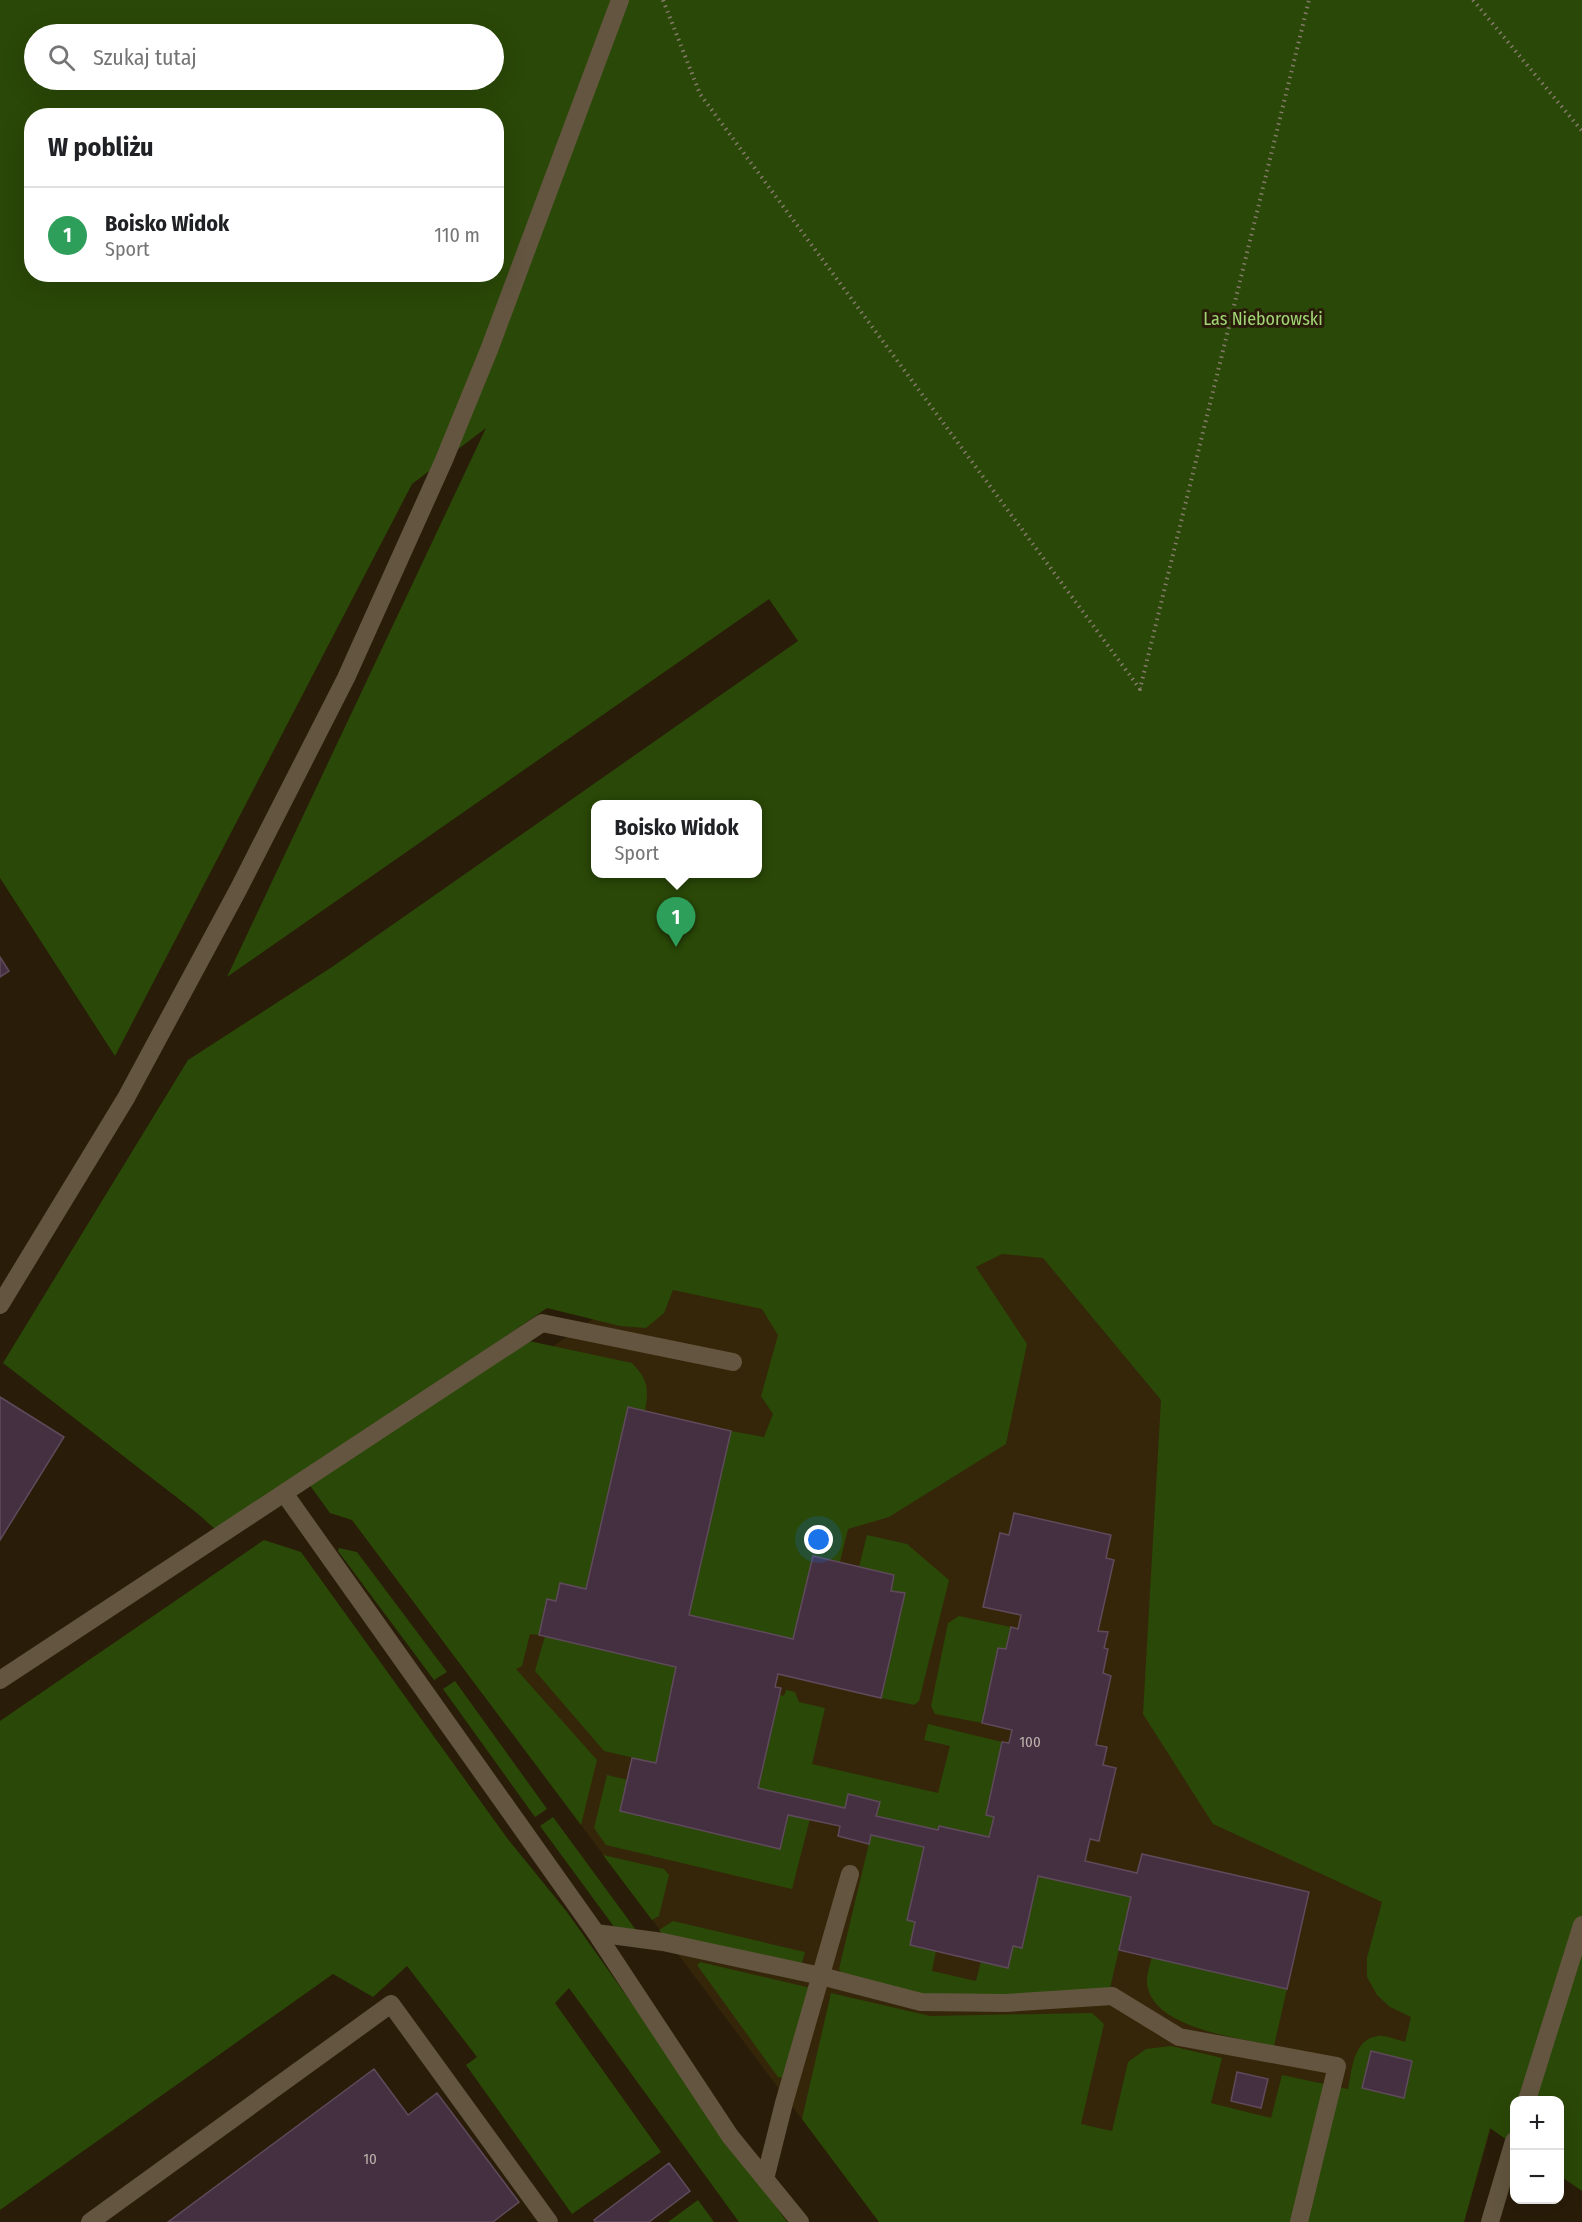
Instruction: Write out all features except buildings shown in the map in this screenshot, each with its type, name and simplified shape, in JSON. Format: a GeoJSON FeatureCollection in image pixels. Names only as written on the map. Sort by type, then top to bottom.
{"type":"FeatureCollection","features":[{"type":"Feature","properties":{"kind":"street"},"geometry":{"type":"LineString","coordinates":[[0,1305],[126,1098],[238,890],[346,678],[444,460],[489,350],[620,0]]}},
{"type":"Feature","properties":{"kind":"street"},"geometry":{"type":"LineString","coordinates":[[0,1680],[542,1323],[733,1362]]}},
{"type":"Feature","properties":{"kind":"street"},"geometry":{"type":"LineString","coordinates":[[284,1493],[596,1933],[730,2136],[800,2222]]}},
{"type":"Feature","properties":{"kind":"street"},"geometry":{"type":"LineString","coordinates":[[765,2179],[784,2103],[850,1874]]}},
{"type":"Feature","properties":{"kind":"street"},"geometry":{"type":"LineString","coordinates":[[1528,2096],[1582,1925]]}},
{"type":"Feature","properties":{"kind":"street"},"geometry":{"type":"LineString","coordinates":[[596,1933],[663,1942],[821,1976],[921,2002],[1006,2003],[1112,1996],[1179,2037],[1337,2066],[1299,2222]]}},
{"type":"Feature","properties":{"kind":"street"},"geometry":{"type":"LineString","coordinates":[[90,2222],[391,2004],[549,2222]]}},
{"type":"Feature","properties":{"kind":"street"},"geometry":{"type":"LineString","coordinates":[[1490,2222],[1512,2150]]}},
{"type":"Feature","properties":{"kind":"path"},"geometry":{"type":"LineString","coordinates":[[663,0],[700,94],[1140,689],[1309,0]]}},
{"type":"Feature","properties":{"kind":"path"},"geometry":{"type":"LineString","coordinates":[[1473,0],[1582,131]]}},
{"type":"Feature","properties":{"kind":"shaded area"},"geometry":{"type":"Polygon","coordinates":[[[1024,1027],[1491,2128],[1464,2222],[879,2222],[352,1520],[330,1513],[323,1502],[1024,1027]]]}},
{"type":"Feature","properties":{"kind":"green space","name":"Las Nieborowski"},"geometry":{"type":"Polygon","coordinates":[[[0,0],[1582,0],[1582,2191],[1564,2179],[1564,2096],[1510,2096],[1510,2142],[1490,2128],[1464,2222],[879,2222],[802,2119],[831,1993],[930,2016],[1092,2013],[1104,2024],[1081,2124],[1112,2131],[1128,2062],[1146,2049],[1171,2046],[1222,2058],[1211,2103],[1271,2118],[1282,2075],[1348,2089],[1355,2057],[1363,2043],[1378,2036],[1405,2042],[1411,2017],[1390,2007],[1377,1995],[1367,1977],[1367,1958],[1382,1902],[1213,1824],[1143,1714],[1161,1400],[1043,1258],[1002,1254],[976,1267],[1027,1344],[1006,1444],[889,1517],[848,1529],[840,1562],[813,1557],[793,1639],[689,1615],[731,1431],[764,1437],[773,1414],[761,1396],[778,1335],[762,1309],[673,1290],[664,1313],[646,1328],[620,1326],[547,1308],[506,1336],[632,1363],[641,1374],[647,1390],[645,1411],[628,1408],[586,1589],[560,1583],[556,1601],[547,1599],[539,1635],[530,1634],[522,1666],[516,1669],[597,1760],[581,1825],[352,1520],[330,1513],[301,1473],[216,1530],[3,1363],[188,1060],[332,967],[798,641],[769,599],[227,977],[486,428],[412,484],[115,1056],[0,878],[0,0]]]}},
{"type":"Feature","properties":{"kind":"green space"},"geometry":{"type":"Polygon","coordinates":[[[867,1535],[907,1544],[949,1580],[919,1701],[914,1705],[881,1698],[904,1594],[891,1591],[894,1575],[859,1567],[867,1535]]]}},
{"type":"Feature","properties":{"kind":"green space"},"geometry":{"type":"Polygon","coordinates":[[[264,1540],[301,1552],[507,1838],[567,1912],[787,2222],[739,2222],[569,1988],[555,2003],[661,2152],[572,2214],[466,2065],[477,2057],[407,1966],[373,1997],[333,1974],[0,2210],[0,1721],[264,1540]]]}},
{"type":"Feature","properties":{"kind":"green space"},"geometry":{"type":"Polygon","coordinates":[[[339,1548],[357,1552],[447,1672],[434,1680],[338,1551],[339,1548]]]}},
{"type":"Feature","properties":{"kind":"green space"},"geometry":{"type":"Polygon","coordinates":[[[959,1616],[1011,1627],[1006,1649],[998,1648],[982,1723],[935,1714],[931,1706],[948,1623],[959,1616]]]}},
{"type":"Feature","properties":{"kind":"green space"},"geometry":{"type":"Polygon","coordinates":[[[545,1636],[676,1667],[656,1763],[604,1751],[535,1671],[545,1636]]]}},
{"type":"Feature","properties":{"kind":"green space"},"geometry":{"type":"Polygon","coordinates":[[[455,1681],[547,1809],[535,1817],[443,1689],[455,1681]]]}},
{"type":"Feature","properties":{"kind":"green space"},"geometry":{"type":"Polygon","coordinates":[[[786,1690],[795,1692],[799,1702],[825,1708],[812,1764],[938,1793],[950,1746],[924,1740],[928,1724],[1002,1742],[986,1815],[994,1817],[989,1837],[940,1826],[938,1830],[876,1816],[879,1802],[848,1794],[845,1808],[758,1788],[780,1695],[784,1696],[786,1690]]]}},
{"type":"Feature","properties":{"kind":"green space"},"geometry":{"type":"Polygon","coordinates":[[[607,1775],[628,1780],[621,1811],[779,1849],[788,1815],[810,1819],[792,1889],[606,1845],[594,1828],[607,1775]]]}},
{"type":"Feature","properties":{"kind":"green space"},"geometry":{"type":"Polygon","coordinates":[[[553,1817],[636,1930],[623,1939],[540,1826],[553,1817]]]}},
{"type":"Feature","properties":{"kind":"green space"},"geometry":{"type":"Polygon","coordinates":[[[871,1835],[924,1847],[907,1920],[915,1922],[910,1945],[936,1951],[932,1971],[976,1981],[981,1961],[1013,1946],[1022,1947],[1038,1876],[1131,1897],[1108,1997],[926,1996],[844,1977],[839,1969],[871,1835]]]}},
{"type":"Feature","properties":{"kind":"green space"},"geometry":{"type":"Polygon","coordinates":[[[603,1855],[664,1869],[669,1875],[659,1916],[652,1920],[603,1855]]]}},
{"type":"Feature","properties":{"kind":"green space"},"geometry":{"type":"Polygon","coordinates":[[[673,1921],[805,1952],[801,1967],[664,1936],[659,1930],[673,1921]]]}},
{"type":"Feature","properties":{"kind":"green space"},"geometry":{"type":"Polygon","coordinates":[[[1152,1957],[1287,1989],[1274,2046],[1202,2030],[1168,2014],[1155,2003],[1148,1989],[1147,1977],[1152,1957]]]}},
{"type":"Feature","properties":{"kind":"green space"},"geometry":{"type":"Polygon","coordinates":[[[700,1962],[811,1988],[783,2078],[778,2077],[697,1965],[700,1962]]]}},
{"type":"Feature","properties":{"kind":"green space"},"geometry":{"type":"Polygon","coordinates":[[[698,2200],[714,2222],[668,2222],[698,2200]]]}},
{"type":"Feature","properties":{"kind":"place","name":"Boisko Widok"},"geometry":{"type":"Point","coordinates":[676,947]}}]}
